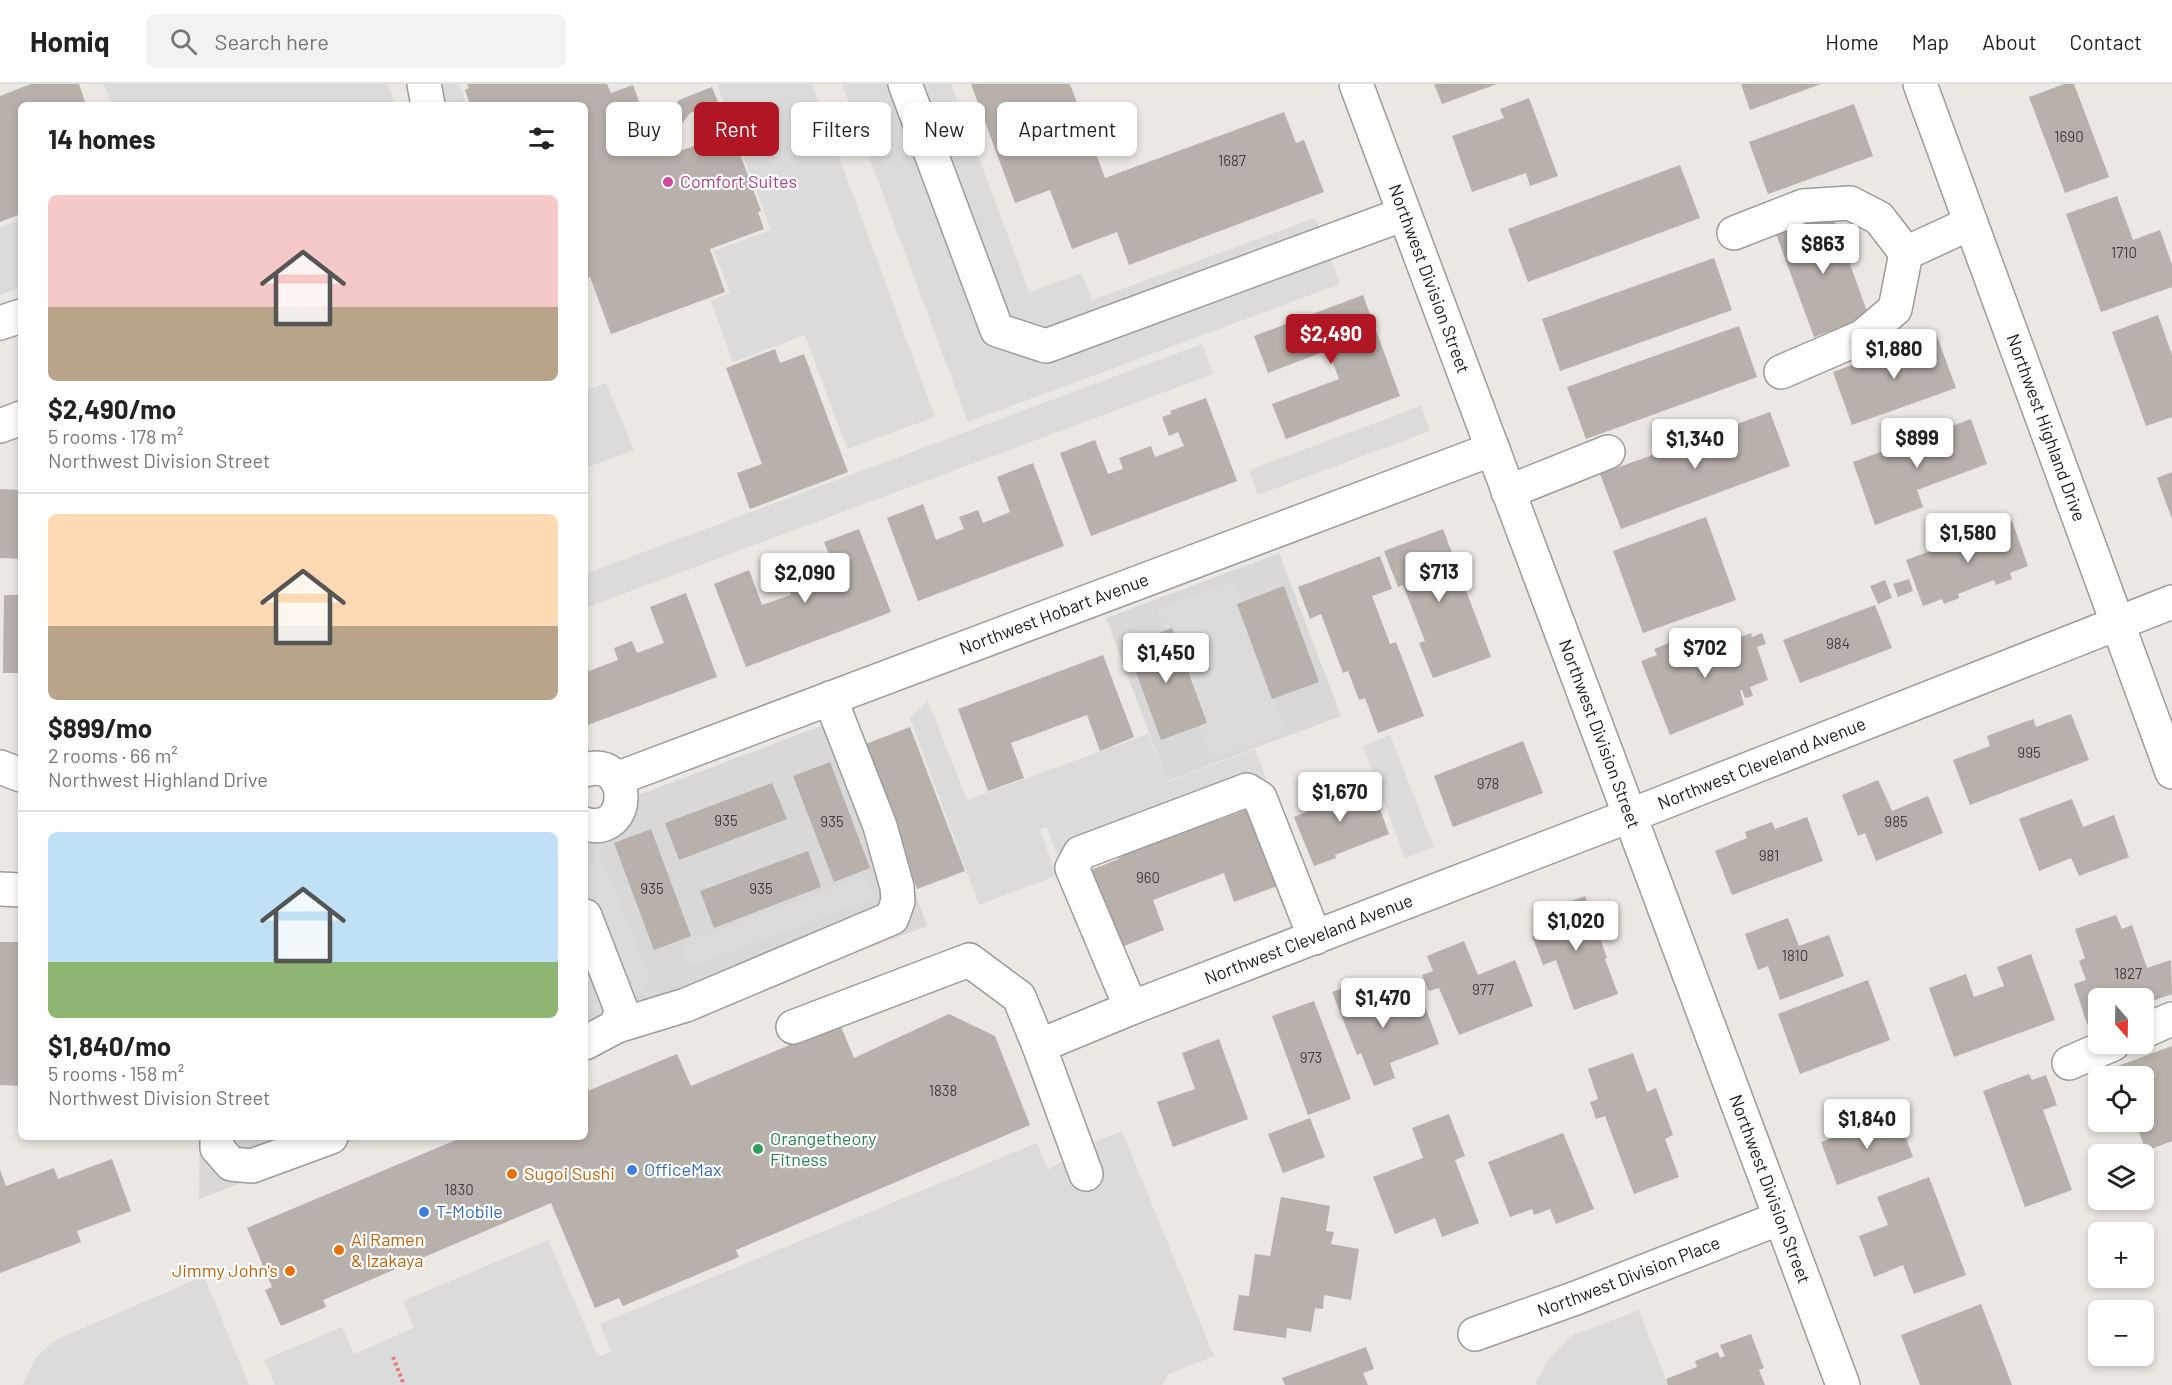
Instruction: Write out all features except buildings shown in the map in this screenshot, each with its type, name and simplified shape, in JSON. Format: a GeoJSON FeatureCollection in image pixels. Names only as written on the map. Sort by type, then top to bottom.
{"type":"FeatureCollection","features":[{"type":"Feature","properties":{"kind":"street"},"geometry":{"type":"LineString","coordinates":[[424,84],[427,102]]}},
{"type":"Feature","properties":{"kind":"street"},"geometry":{"type":"LineString","coordinates":[[905,84],[997,330],[1046,346],[1404,214]]}},
{"type":"Feature","properties":{"kind":"street","name":"Northwest Division Street"},"geometry":{"type":"LineString","coordinates":[[1356,84],[1843,1385]]}},
{"type":"Feature","properties":{"kind":"street","name":"Northwest Highland Drive"},"geometry":{"type":"LineString","coordinates":[[1920,84],[2172,772]]}},
{"type":"Feature","properties":{"kind":"street"},"geometry":{"type":"LineString","coordinates":[[1734,233],[1803,206],[1850,203],[1879,218],[1906,253],[1895,309],[1862,337],[1781,372]]}},
{"type":"Feature","properties":{"kind":"street"},"geometry":{"type":"LineString","coordinates":[[1906,253],[1971,223]]}},
{"type":"Feature","properties":{"kind":"street"},"geometry":{"type":"LineString","coordinates":[[0,323],[18,317]]}},
{"type":"Feature","properties":{"kind":"street"},"geometry":{"type":"LineString","coordinates":[[0,426],[18,419]]}},
{"type":"Feature","properties":{"kind":"street","name":"Northwest Hobart Avenue"},"geometry":{"type":"LineString","coordinates":[[616,779],[1492,449]]}},
{"type":"Feature","properties":{"kind":"street"},"geometry":{"type":"LineString","coordinates":[[1508,492],[1608,452]]}},
{"type":"Feature","properties":{"kind":"street","name":"Northwest Cleveland Avenue"},"geometry":{"type":"LineString","coordinates":[[1039,1046],[2172,602]]}},
{"type":"Feature","properties":{"kind":"street"},"geometry":{"type":"LineString","coordinates":[[588,1040],[617,1026],[686,1005],[892,918],[898,901],[897,887],[880,826],[830,698]]}},
{"type":"Feature","properties":{"kind":"street"},"geometry":{"type":"LineString","coordinates":[[0,767],[18,774]]}},
{"type":"Feature","properties":{"kind":"street"},"geometry":{"type":"LineString","coordinates":[[588,770],[600,769],[609,772],[616,779],[622,797],[616,815],[600,825],[588,824]]}},
{"type":"Feature","properties":{"kind":"street"},"geometry":{"type":"LineString","coordinates":[[1124,1011],[1072,868],[1080,853],[1247,790],[1260,798],[1315,938]]}},
{"type":"Feature","properties":{"kind":"street"},"geometry":{"type":"LineString","coordinates":[[0,889],[18,890]]}},
{"type":"Feature","properties":{"kind":"street"},"geometry":{"type":"LineString","coordinates":[[588,924],[621,1009],[617,1026]]}},
{"type":"Feature","properties":{"kind":"street"},"geometry":{"type":"LineString","coordinates":[[793,1027],[969,960],[1019,997],[1086,1174]]}},
{"type":"Feature","properties":{"kind":"street"},"geometry":{"type":"LineString","coordinates":[[2154,1027],[2172,1019]]}},
{"type":"Feature","properties":{"kind":"street"},"geometry":{"type":"LineString","coordinates":[[2069,1063],[2090,1054]]}},
{"type":"Feature","properties":{"kind":"street"},"geometry":{"type":"LineString","coordinates":[[217,1140],[218,1148],[231,1164],[252,1166],[323,1140]]}},
{"type":"Feature","properties":{"kind":"street","name":"Northwest Division Place"},"geometry":{"type":"LineString","coordinates":[[1475,1334],[1780,1218]]}},
{"type":"Feature","properties":{"kind":"path"},"geometry":{"type":"LineString","coordinates":[[393,1357],[404,1385]]}},
{"type":"Feature","properties":{"kind":"shaded area"},"geometry":{"type":"Polygon","coordinates":[[[104,84],[388,84],[394,102],[111,102],[104,84]]]}},
{"type":"Feature","properties":{"kind":"shaded area"},"geometry":{"type":"Polygon","coordinates":[[[434,84],[459,84],[466,102],[441,102],[434,84]]]}},
{"type":"Feature","properties":{"kind":"shaded area"},"geometry":{"type":"Polygon","coordinates":[[[717,84],[812,84],[819,102],[791,102],[791,156],[839,156],[935,417],[847,449],[805,335],[733,362],[711,301],[730,293],[714,251],[771,230],[744,156],[779,156],[779,102],[724,102],[717,84]]]}},
{"type":"Feature","properties":{"kind":"shaded area"},"geometry":{"type":"Polygon","coordinates":[[[842,84],[951,84],[958,102],[903,102],[903,156],[978,156],[1029,292],[1082,273],[1092,300],[1315,218],[1340,284],[968,422],[869,156],[891,156],[891,102],[849,102],[842,84]]]}},
{"type":"Feature","properties":{"kind":"shaded area"},"geometry":{"type":"Polygon","coordinates":[[[18,221],[18,288],[0,295],[0,227],[18,221]]]}},
{"type":"Feature","properties":{"kind":"shaded area"},"geometry":{"type":"Polygon","coordinates":[[[1202,344],[1213,374],[588,607],[588,573],[1202,344]]]}},
{"type":"Feature","properties":{"kind":"shaded area"},"geometry":{"type":"Polygon","coordinates":[[[606,383],[634,450],[588,467],[588,390],[606,383]]]}},
{"type":"Feature","properties":{"kind":"shaded area"},"geometry":{"type":"Polygon","coordinates":[[[1421,406],[1430,431],[1258,495],[1249,470],[1421,406]]]}},
{"type":"Feature","properties":{"kind":"shaded area"},"geometry":{"type":"Polygon","coordinates":[[[1279,553],[1341,716],[1167,781],[1106,618],[1279,553]]]}},
{"type":"Feature","properties":{"kind":"shaded area"},"geometry":{"type":"Polygon","coordinates":[[[1235,580],[1243,602],[1237,605],[1271,699],[1274,698],[1287,732],[1212,759],[1199,726],[1207,723],[1172,628],[1165,630],[1157,609],[1235,580]]]}},
{"type":"Feature","properties":{"kind":"shaded area"},"geometry":{"type":"Polygon","coordinates":[[[928,701],[967,800],[1148,734],[1167,782],[1255,749],[1266,778],[1057,855],[1047,827],[1040,829],[1056,876],[979,905],[910,718],[928,701]]]}},
{"type":"Feature","properties":{"kind":"shaded area"},"geometry":{"type":"Polygon","coordinates":[[[850,715],[927,926],[588,1053],[588,838],[641,794],[850,715]]]}},
{"type":"Feature","properties":{"kind":"shaded area"},"geometry":{"type":"Polygon","coordinates":[[[1390,735],[1434,847],[1405,858],[1363,746],[1390,735]]]}},
{"type":"Feature","properties":{"kind":"shaded area"},"geometry":{"type":"Polygon","coordinates":[[[599,852],[650,978],[634,1003],[608,1014],[588,1008],[588,868],[599,852]]]}},
{"type":"Feature","properties":{"kind":"shaded area"},"geometry":{"type":"Polygon","coordinates":[[[866,875],[875,898],[689,967],[681,944],[866,875]]]}},
{"type":"Feature","properties":{"kind":"shaded area"},"geometry":{"type":"Polygon","coordinates":[[[1122,1131],[1214,1356],[1169,1374],[1162,1385],[275,1385],[264,1360],[342,1327],[354,1354],[414,1328],[403,1301],[548,1240],[597,1354],[601,1356],[611,1351],[600,1324],[1037,1143],[1048,1170],[1097,1141],[1122,1131]]]}},
{"type":"Feature","properties":{"kind":"shaded area"},"geometry":{"type":"Polygon","coordinates":[[[200,1140],[356,1140],[199,1199],[200,1140]]]}},
{"type":"Feature","properties":{"kind":"shaded area"},"geometry":{"type":"Polygon","coordinates":[[[204,1276],[249,1385],[23,1385],[34,1360],[58,1339],[204,1276]]]}},
{"type":"Feature","properties":{"kind":"shaded area"},"geometry":{"type":"Polygon","coordinates":[[[1639,1310],[1668,1385],[1537,1385],[1536,1381],[1550,1358],[1571,1336],[1639,1310]]]}},
{"type":"Feature","properties":{"kind":"place","name":"Comfort Suites"},"geometry":{"type":"Point","coordinates":[668,182]}},
{"type":"Feature","properties":{"kind":"place","name":"Orangetheory Fitness"},"geometry":{"type":"Point","coordinates":[758,1149]}},
{"type":"Feature","properties":{"kind":"place","name":"OfficeMax"},"geometry":{"type":"Point","coordinates":[632,1170]}},
{"type":"Feature","properties":{"kind":"place","name":"Sugoi Sushi"},"geometry":{"type":"Point","coordinates":[512,1174]}},
{"type":"Feature","properties":{"kind":"place","name":"T-Mobile"},"geometry":{"type":"Point","coordinates":[424,1212]}},
{"type":"Feature","properties":{"kind":"place","name":"Ai Ramen & Izakaya"},"geometry":{"type":"Point","coordinates":[339,1250]}},
{"type":"Feature","properties":{"kind":"place","name":"Jimmy John's"},"geometry":{"type":"Point","coordinates":[290,1271]}}]}
